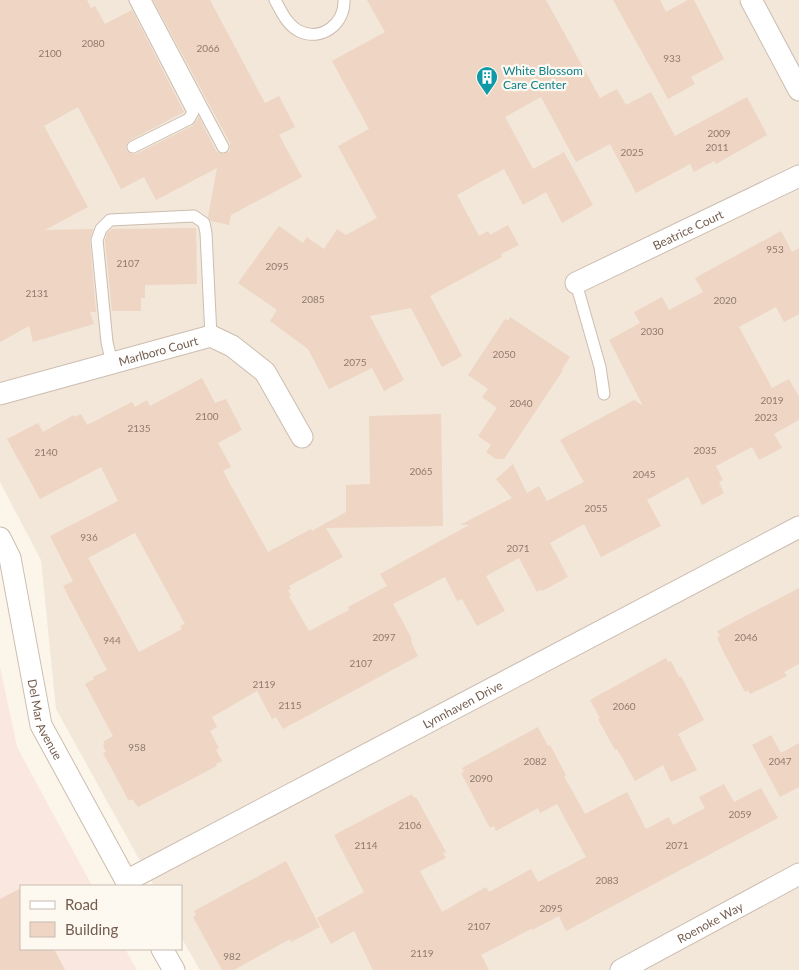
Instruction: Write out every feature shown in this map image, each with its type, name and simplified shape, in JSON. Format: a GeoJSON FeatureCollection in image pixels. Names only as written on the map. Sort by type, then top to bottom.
{"type":"FeatureCollection","features":[{"type":"Feature","properties":{"kind":"street"},"geometry":{"type":"LineString","coordinates":[[751,0],[799,90]]}},
{"type":"Feature","properties":{"kind":"street","name":"Beatrice Court"},"geometry":{"type":"LineString","coordinates":[[576,283],[799,176]]}},
{"type":"Feature","properties":{"kind":"street","name":"Marlboro Court"},"geometry":{"type":"LineString","coordinates":[[0,394],[211,336],[232,346],[265,372],[302,437]]}},
{"type":"Feature","properties":{"kind":"street","name":"Lynnhaven Drive"},"geometry":{"type":"LineString","coordinates":[[127,884],[799,527]]}},
{"type":"Feature","properties":{"kind":"street","name":"Del Mar Avenue"},"geometry":{"type":"LineString","coordinates":[[0,538],[10,558],[41,725],[127,884]]}},
{"type":"Feature","properties":{"kind":"street","name":"Roenoke Way"},"geometry":{"type":"LineString","coordinates":[[621,970],[799,874]]}},
{"type":"Feature","properties":{"kind":"street"},"geometry":{"type":"LineString","coordinates":[[163,950],[174,970]]}},
{"type":"Feature","properties":{"kind":"lane"},"geometry":{"type":"LineString","coordinates":[[134,147],[189,119],[193,112],[135,0]]}},
{"type":"Feature","properties":{"kind":"lane"},"geometry":{"type":"LineString","coordinates":[[145,0],[223,146]]}},
{"type":"Feature","properties":{"kind":"lane"},"geometry":{"type":"LineString","coordinates":[[275,0],[290,25],[308,34],[328,31],[336,24],[342,16],[345,7],[344,0]]}},
{"type":"Feature","properties":{"kind":"lane"},"geometry":{"type":"LineString","coordinates":[[112,364],[107,342],[96,240],[101,229],[110,220],[194,216],[204,223],[211,336]]}},
{"type":"Feature","properties":{"kind":"lane"},"geometry":{"type":"LineString","coordinates":[[576,283],[598,358],[604,394]]}},
{"type":"Feature","properties":{"kind":"shaded area"},"geometry":{"type":"Polygon","coordinates":[[[0,0],[799,0],[799,970],[200,970],[182,939],[182,885],[153,885],[56,709],[41,560],[0,482],[0,0]]]}},
{"type":"Feature","properties":{"kind":"shaded area"},"geometry":{"type":"Polygon","coordinates":[[[0,667],[17,747],[91,885],[20,885],[20,950],[126,950],[137,970],[0,970],[0,667]]]}},
{"type":"Feature","properties":{"kind":"building"},"geometry":{"type":"Polygon","coordinates":[[[0,0],[87,0],[91,8],[95,6],[105,24],[132,10],[184,112],[129,141],[126,146],[127,151],[136,154],[192,126],[199,117],[216,151],[223,154],[230,151],[230,143],[153,0],[210,0],[265,103],[279,96],[295,127],[279,135],[302,177],[231,215],[229,225],[211,221],[208,217],[217,168],[156,200],[144,177],[121,189],[78,107],[44,126],[88,207],[45,230],[93,229],[90,241],[96,312],[90,312],[94,324],[33,342],[29,326],[0,342],[0,0]]]}},
{"type":"Feature","properties":{"kind":"building"},"geometry":{"type":"Polygon","coordinates":[[[367,0],[546,0],[600,98],[617,89],[626,105],[651,92],[675,136],[747,97],[767,135],[716,164],[714,161],[694,172],[690,164],[636,193],[610,144],[576,162],[541,97],[505,117],[533,169],[564,152],[593,205],[562,223],[546,192],[523,205],[504,169],[457,195],[479,236],[488,231],[490,235],[508,225],[519,245],[501,254],[502,257],[430,296],[462,356],[442,367],[411,308],[370,316],[404,380],[384,391],[372,368],[329,389],[308,349],[270,321],[277,310],[238,283],[279,226],[303,243],[307,237],[324,249],[337,229],[346,235],[377,218],[338,146],[369,129],[332,61],[385,32],[367,0]]]}},
{"type":"Feature","properties":{"kind":"building"},"geometry":{"type":"Polygon","coordinates":[[[613,0],[660,0],[666,12],[688,0],[694,0],[724,59],[691,77],[695,84],[668,99],[613,0]]]}},
{"type":"Feature","properties":{"kind":"building"},"geometry":{"type":"Polygon","coordinates":[[[196,228],[197,284],[145,285],[145,298],[141,298],[141,311],[112,311],[105,241],[107,233],[112,229],[196,228]]]}},
{"type":"Feature","properties":{"kind":"building"},"geometry":{"type":"Polygon","coordinates":[[[781,231],[792,252],[799,248],[799,314],[784,322],[776,307],[739,327],[772,388],[789,379],[799,397],[799,420],[774,434],[782,448],[759,460],[752,447],[716,466],[723,480],[719,482],[724,493],[702,505],[688,477],[647,500],[661,526],[601,557],[584,524],[550,543],[568,577],[542,591],[541,589],[537,592],[519,558],[486,576],[505,611],[477,626],[462,599],[457,601],[445,577],[393,604],[411,637],[418,656],[283,729],[276,717],[272,719],[257,691],[212,717],[217,727],[210,731],[219,748],[216,750],[222,761],[216,764],[217,766],[138,807],[132,799],[129,801],[103,753],[106,752],[103,742],[113,736],[85,684],[94,679],[93,677],[107,670],[63,586],[73,581],[50,536],[118,501],[101,467],[40,499],[7,439],[38,423],[43,432],[74,415],[75,417],[81,414],[87,425],[132,402],[135,407],[147,400],[150,406],[202,378],[215,403],[226,399],[242,430],[218,443],[231,467],[223,471],[268,552],[346,512],[346,485],[370,484],[369,416],[441,414],[443,526],[326,528],[343,557],[289,586],[291,589],[288,590],[291,595],[289,596],[309,631],[349,610],[348,607],[387,586],[380,574],[469,525],[460,525],[512,498],[496,479],[513,464],[527,493],[539,486],[547,501],[584,482],[560,440],[634,400],[643,406],[609,340],[640,323],[634,312],[662,297],[669,310],[703,292],[695,278],[781,231]],[[135,533],[88,558],[139,652],[182,629],[180,626],[185,624],[135,533]]]}},
{"type":"Feature","properties":{"kind":"building"},"geometry":{"type":"Polygon","coordinates":[[[510,317],[570,357],[504,459],[496,459],[486,452],[491,445],[478,436],[497,408],[482,397],[488,389],[468,375],[505,319],[508,321],[510,317]]]}},
{"type":"Feature","properties":{"kind":"building"},"geometry":{"type":"Polygon","coordinates":[[[799,588],[799,664],[784,672],[787,676],[750,694],[748,690],[745,692],[717,638],[720,636],[717,631],[799,588]]]}},
{"type":"Feature","properties":{"kind":"building"},"geometry":{"type":"Polygon","coordinates":[[[666,658],[668,662],[671,661],[679,677],[681,676],[704,720],[678,734],[697,770],[671,782],[663,765],[635,781],[617,749],[615,750],[590,700],[666,658]]]}},
{"type":"Feature","properties":{"kind":"building"},"geometry":{"type":"Polygon","coordinates":[[[538,727],[548,746],[550,745],[566,775],[564,776],[585,814],[627,792],[646,829],[669,817],[673,825],[705,808],[699,797],[724,784],[734,802],[761,788],[778,818],[566,931],[559,916],[481,955],[489,970],[373,970],[354,931],[331,944],[317,918],[364,892],[334,835],[412,794],[414,798],[416,797],[446,852],[443,853],[446,858],[420,871],[442,912],[486,887],[489,892],[531,869],[538,882],[586,857],[557,804],[540,813],[538,808],[496,831],[494,826],[490,828],[461,773],[464,772],[462,768],[538,727]]]}},
{"type":"Feature","properties":{"kind":"building"},"geometry":{"type":"Polygon","coordinates":[[[771,735],[781,753],[799,743],[799,787],[780,797],[752,745],[771,735]]]}},
{"type":"Feature","properties":{"kind":"building"},"geometry":{"type":"Polygon","coordinates":[[[286,861],[320,927],[291,942],[290,939],[234,970],[222,970],[193,917],[196,915],[194,911],[286,861]]]}},
{"type":"Feature","properties":{"kind":"building"},"geometry":{"type":"Polygon","coordinates":[[[20,889],[20,950],[55,950],[65,970],[0,970],[0,899],[20,889]]]}},
{"type":"Feature","properties":{"kind":"place","name":"White Blossom Care Center"},"geometry":{"type":"Point","coordinates":[487,96]}}]}
